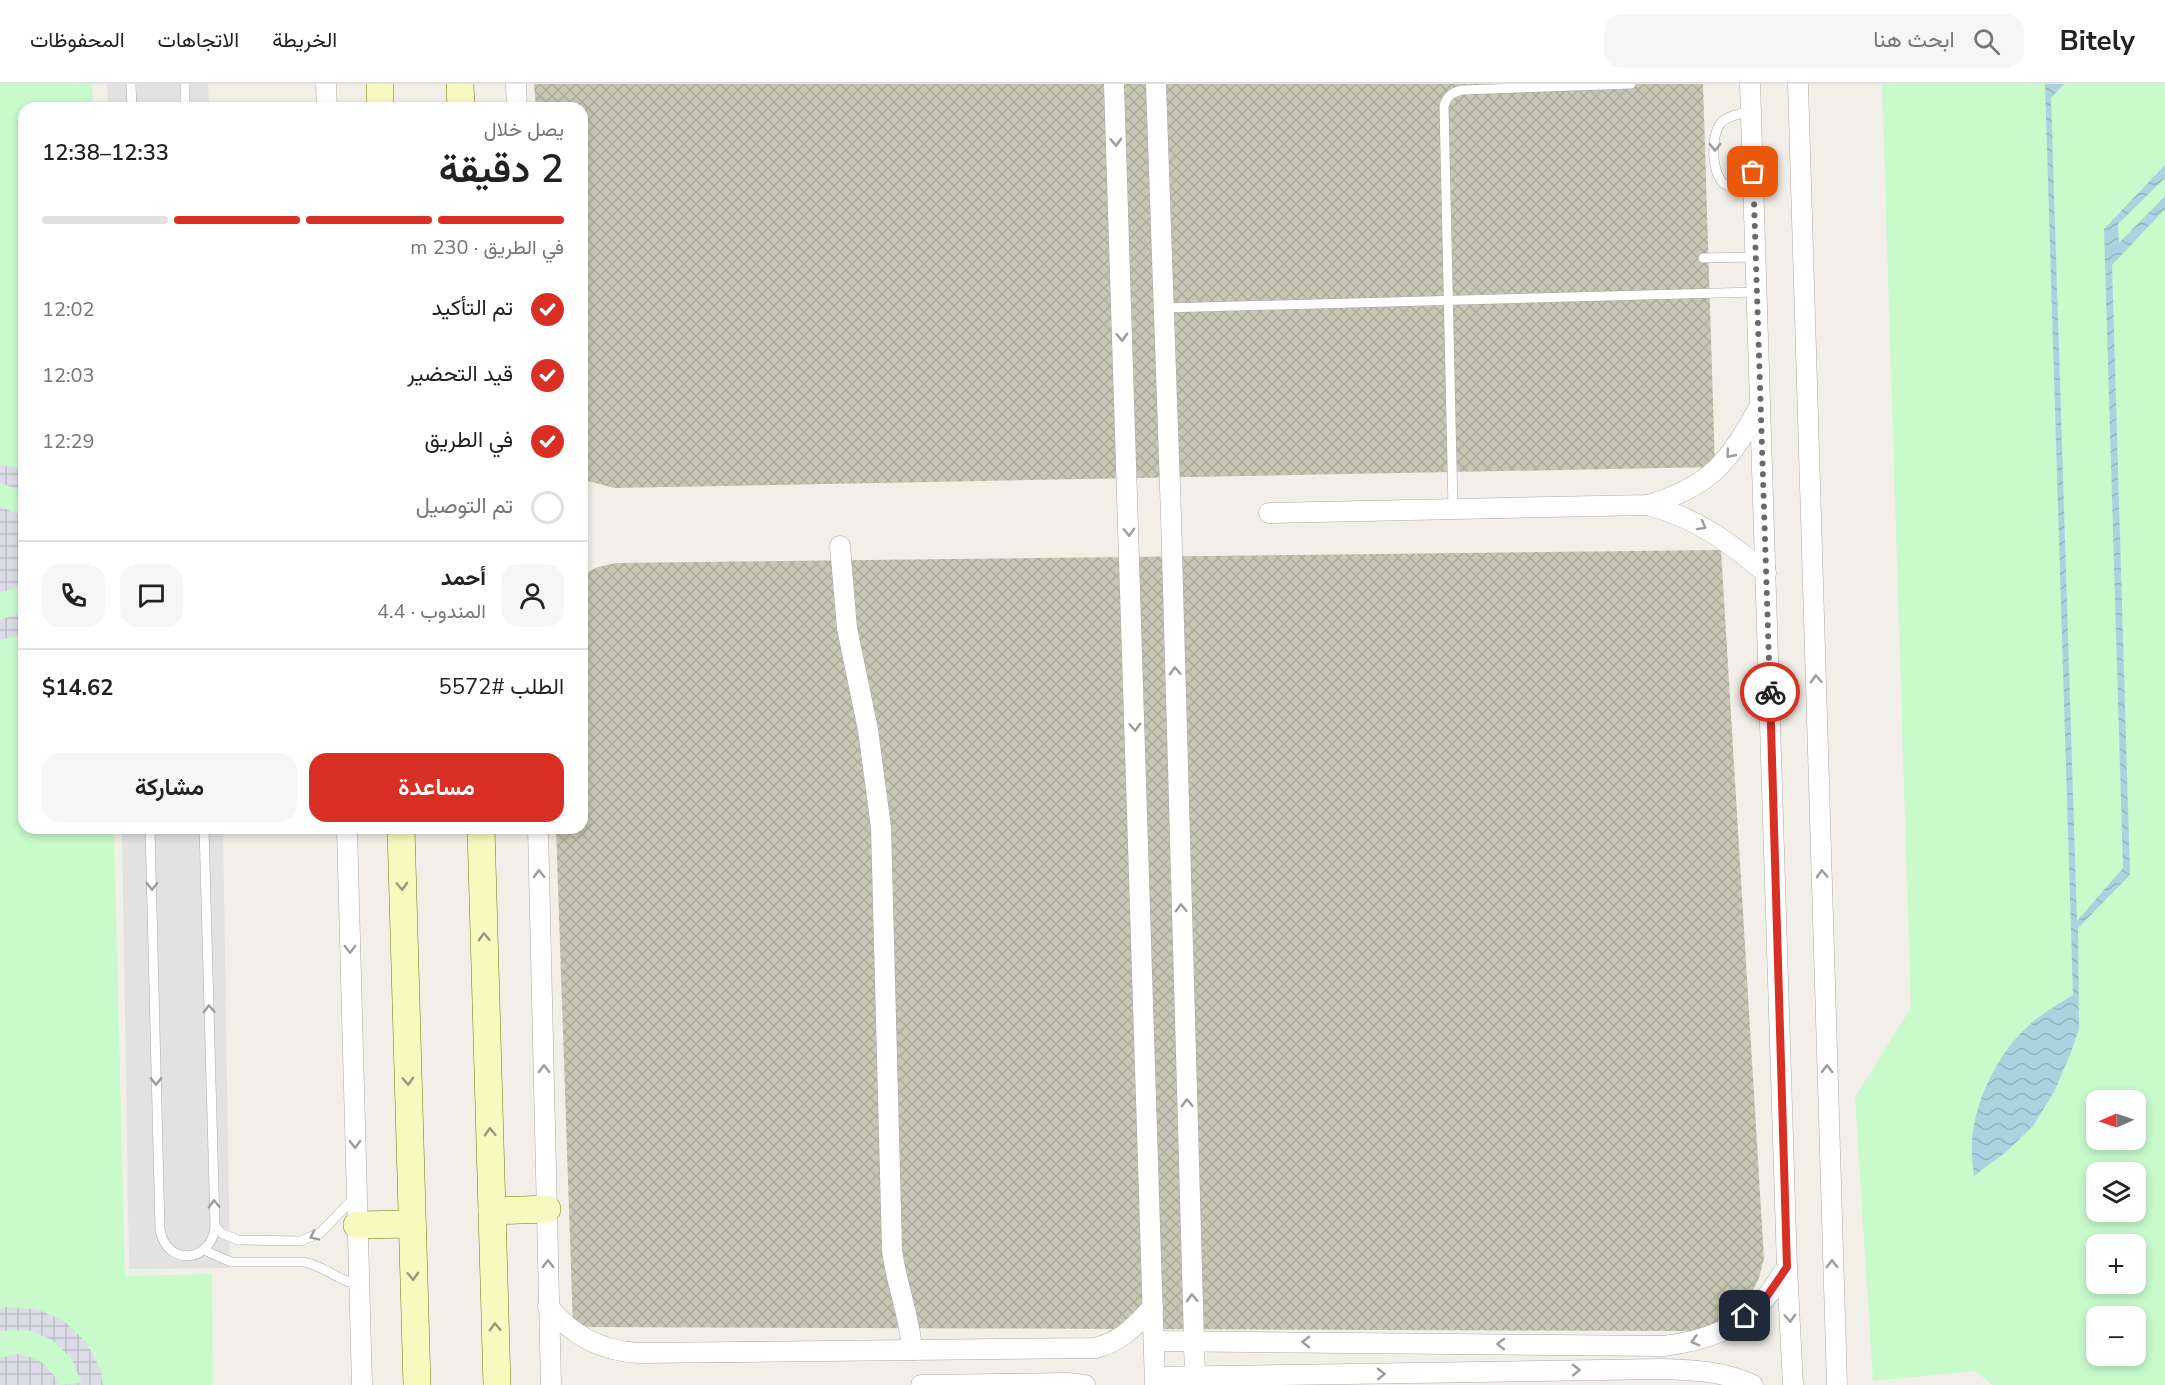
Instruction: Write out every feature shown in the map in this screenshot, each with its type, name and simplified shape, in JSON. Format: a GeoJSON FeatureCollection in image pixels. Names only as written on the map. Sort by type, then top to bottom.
{"type":"FeatureCollection","features":[{"type":"Feature","properties":{"kind":"main road"},"geometry":{"type":"LineString","coordinates":[[380,84],[380,102]]}},
{"type":"Feature","properties":{"kind":"main road"},"geometry":{"type":"LineString","coordinates":[[460,84],[461,102]]}},
{"type":"Feature","properties":{"kind":"main road"},"geometry":{"type":"LineString","coordinates":[[400,834],[417,1385]]}},
{"type":"Feature","properties":{"kind":"main road"},"geometry":{"type":"LineString","coordinates":[[481,834],[497,1385]]}},
{"type":"Feature","properties":{"kind":"main road"},"geometry":{"type":"LineString","coordinates":[[492,1210],[547,1209]]}},
{"type":"Feature","properties":{"kind":"main road"},"geometry":{"type":"LineString","coordinates":[[357,1225],[412,1224]]}},
{"type":"Feature","properties":{"kind":"street"},"geometry":{"type":"LineString","coordinates":[[326,84],[327,102]]}},
{"type":"Feature","properties":{"kind":"street"},"geometry":{"type":"LineString","coordinates":[[516,84],[517,102]]}},
{"type":"Feature","properties":{"kind":"street"},"geometry":{"type":"LineString","coordinates":[[1114,84],[1155,1381],[1195,1377],[1661,1369],[1704,1371],[1725,1375],[1753,1385]]}},
{"type":"Feature","properties":{"kind":"street"},"geometry":{"type":"LineString","coordinates":[[1156,84],[1195,1377]]}},
{"type":"Feature","properties":{"kind":"street"},"geometry":{"type":"LineString","coordinates":[[1750,84],[1787,1267],[1793,1385]]}},
{"type":"Feature","properties":{"kind":"street"},"geometry":{"type":"LineString","coordinates":[[1798,84],[1837,1385]]}},
{"type":"Feature","properties":{"kind":"street"},"geometry":{"type":"LineString","coordinates":[[1269,513],[1648,505],[1683,493],[1713,472],[1734,451],[1760,405]]}},
{"type":"Feature","properties":{"kind":"street"},"geometry":{"type":"LineString","coordinates":[[1648,505],[1687,518],[1706,528],[1724,539],[1766,573]]}},
{"type":"Feature","properties":{"kind":"street"},"geometry":{"type":"LineString","coordinates":[[840,546],[847,628],[868,730],[881,827],[891,1241],[894,1268],[906,1310],[912,1350]]}},
{"type":"Feature","properties":{"kind":"street"},"geometry":{"type":"LineString","coordinates":[[347,834],[362,1385]]}},
{"type":"Feature","properties":{"kind":"street"},"geometry":{"type":"LineString","coordinates":[[538,834],[551,1385]]}},
{"type":"Feature","properties":{"kind":"street"},"geometry":{"type":"LineString","coordinates":[[1154,1341],[1663,1346],[1684,1344],[1706,1338],[1745,1316],[1763,1302],[1787,1267]]}},
{"type":"Feature","properties":{"kind":"street"},"geometry":{"type":"LineString","coordinates":[[548,1306],[581,1337],[602,1347],[624,1352],[1095,1348],[1107,1345],[1125,1335],[1153,1307]]}},
{"type":"Feature","properties":{"kind":"street"},"geometry":{"type":"LineString","coordinates":[[921,1385],[1068,1383],[1085,1385]]}},
{"type":"Feature","properties":{"kind":"lane"},"geometry":{"type":"LineString","coordinates":[[131,84],[132,102]]}},
{"type":"Feature","properties":{"kind":"lane"},"geometry":{"type":"LineString","coordinates":[[185,84],[185,102]]}},
{"type":"Feature","properties":{"kind":"lane"},"geometry":{"type":"LineString","coordinates":[[1453,509],[1444,106],[1451,94],[1462,90],[1631,84]]}},
{"type":"Feature","properties":{"kind":"lane"},"geometry":{"type":"LineString","coordinates":[[1751,111],[1729,117],[1719,126],[1714,138],[1717,177],[1725,185],[1753,193]]}},
{"type":"Feature","properties":{"kind":"lane"},"geometry":{"type":"LineString","coordinates":[[1703,258],[1755,257]]}},
{"type":"Feature","properties":{"kind":"lane"},"geometry":{"type":"LineString","coordinates":[[1164,308],[1756,292]]}},
{"type":"Feature","properties":{"kind":"lane"},"geometry":{"type":"LineString","coordinates":[[150,834],[160,1230],[162,1238],[171,1251],[187,1256],[196,1255],[211,1244],[215,1226],[204,834]]}},
{"type":"Feature","properties":{"kind":"lane"},"geometry":{"type":"LineString","coordinates":[[215,1226],[221,1233],[238,1240],[301,1241],[320,1233],[356,1197]]}},
{"type":"Feature","properties":{"kind":"lane"},"geometry":{"type":"LineString","coordinates":[[204,1250],[231,1262],[313,1263],[345,1281],[359,1285]]}},
{"type":"Feature","properties":{"kind":"shaded area"},"geometry":{"type":"Polygon","coordinates":[[[107,84],[208,84],[209,102],[108,102],[107,84]]]}},
{"type":"Feature","properties":{"kind":"shaded area"},"geometry":{"type":"Polygon","coordinates":[[[534,84],[1703,84],[1715,467],[614,488],[588,481],[588,102],[536,102],[534,84]]]}},
{"type":"Feature","properties":{"kind":"shaded area"},"geometry":{"type":"Polygon","coordinates":[[[0,465],[18,469],[18,489],[0,483],[0,465]]]}},
{"type":"Feature","properties":{"kind":"shaded area"},"geometry":{"type":"Polygon","coordinates":[[[0,507],[18,514],[18,586],[0,593],[0,507]]]}},
{"type":"Feature","properties":{"kind":"shaded area"},"geometry":{"type":"Polygon","coordinates":[[[1721,550],[1764,1259],[1758,1281],[1746,1301],[1727,1320],[1694,1331],[573,1327],[556,834],[588,834],[588,572],[616,563],[1721,550]]]}},
{"type":"Feature","properties":{"kind":"shaded area"},"geometry":{"type":"Polygon","coordinates":[[[18,614],[18,636],[0,640],[0,620],[18,614]]]}},
{"type":"Feature","properties":{"kind":"shaded area"},"geometry":{"type":"Polygon","coordinates":[[[122,834],[223,834],[230,1268],[129,1269],[122,834]]]}},
{"type":"Feature","properties":{"kind":"shaded area"},"geometry":{"type":"Polygon","coordinates":[[[6,1307],[36,1309],[64,1321],[86,1342],[100,1368],[103,1385],[58,1385],[82,1383],[71,1358],[52,1340],[31,1331],[0,1332],[0,1309],[6,1307]]]}},
{"type":"Feature","properties":{"kind":"shaded area"},"geometry":{"type":"Polygon","coordinates":[[[18,1354],[34,1358],[44,1364],[55,1377],[58,1385],[0,1385],[0,1358],[18,1354]]]}},
{"type":"Feature","properties":{"kind":"green space"},"geometry":{"type":"Polygon","coordinates":[[[0,84],[92,84],[93,102],[18,102],[18,834],[114,834],[125,1276],[212,1274],[213,1385],[0,1385],[0,84]]]}},
{"type":"Feature","properties":{"kind":"green space"},"geometry":{"type":"Polygon","coordinates":[[[1882,84],[2165,84],[2165,1385],[1993,1385],[1975,1371],[1873,1381],[1855,1097],[1911,1008],[1882,84]]]}},
{"type":"Feature","properties":{"kind":"water"},"geometry":{"type":"Polygon","coordinates":[[[2045,84],[2064,84],[2051,98],[2077,921],[2123,868],[2104,229],[2165,165],[2165,178],[2118,224],[2119,243],[2165,196],[2165,209],[2112,265],[2130,875],[2078,928],[2079,1029],[2054,1092],[2033,1126],[2006,1152],[1974,1176],[1972,1151],[1977,1112],[1997,1065],[2016,1038],[2027,1027],[2073,995],[2045,84]]]}},
{"type":"Feature","properties":{"kind":"way so far"},"geometry":{"type":"LineString","coordinates":[[1753,172],[1770,692]]}},
{"type":"Feature","properties":{"kind":"route"},"geometry":{"type":"LineString","coordinates":[[1745,1316],[1763,1302],[1787,1267],[1770,692]]}}]}
